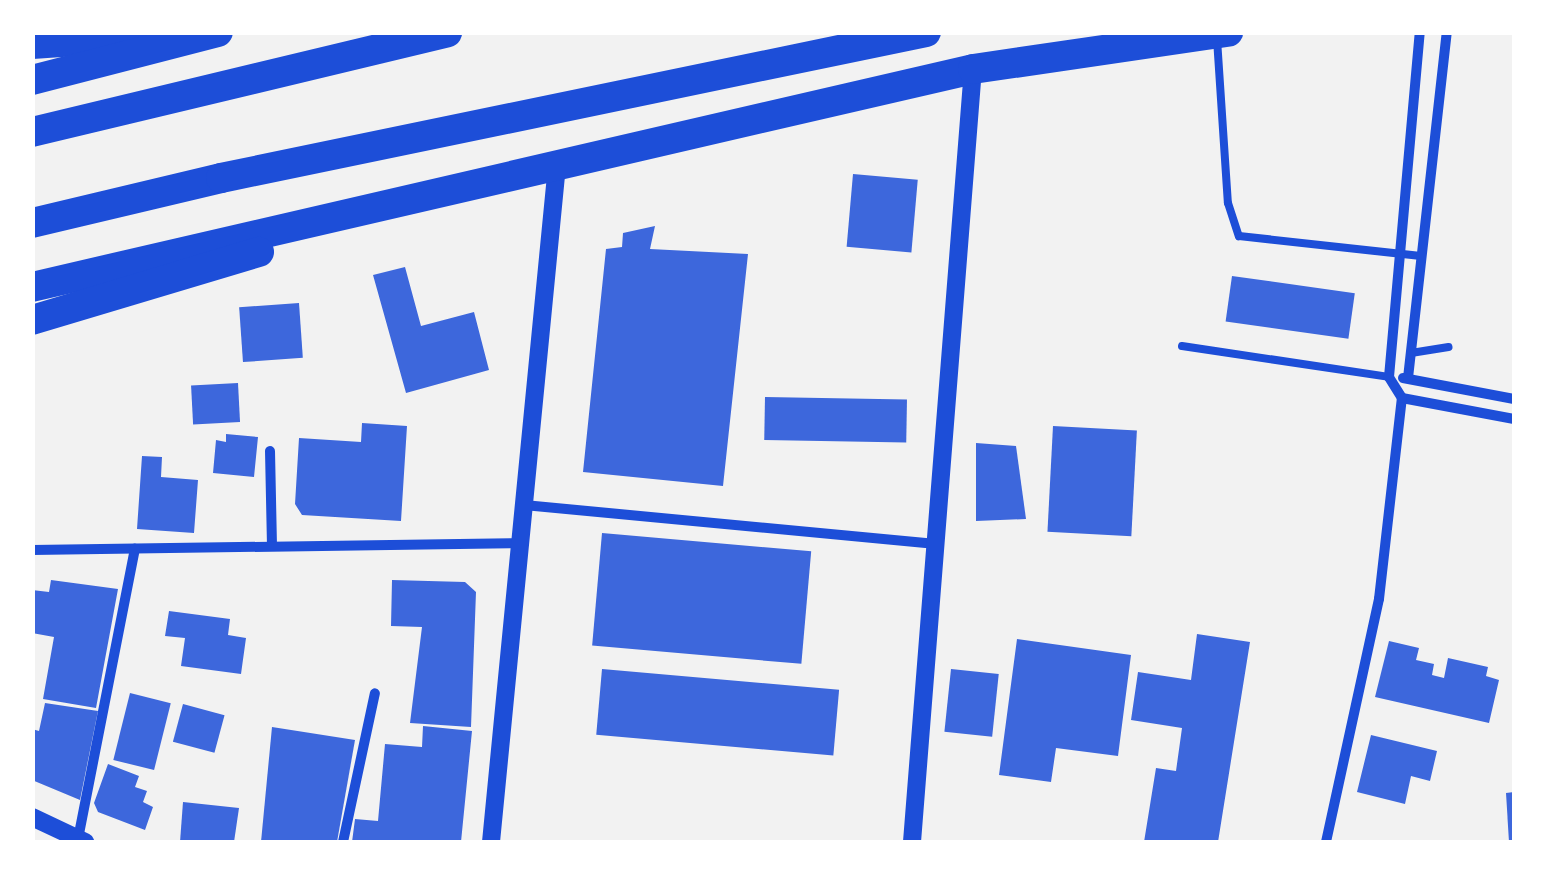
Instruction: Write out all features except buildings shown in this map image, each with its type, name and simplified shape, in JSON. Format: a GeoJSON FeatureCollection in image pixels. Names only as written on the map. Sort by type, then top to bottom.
{"type":"FeatureCollection","features":[{"type":"Feature","properties":{"kind":"highway"},"geometry":{"type":"LineString","coordinates":[[39,44],[201,32]]}},
{"type":"Feature","properties":{"kind":"highway"},"geometry":{"type":"LineString","coordinates":[[32,80],[218,32]]}},
{"type":"Feature","properties":{"kind":"highway"},"geometry":{"type":"LineString","coordinates":[[32,132],[448,32]]}},
{"type":"Feature","properties":{"kind":"highway"},"geometry":{"type":"LineString","coordinates":[[32,223],[221,178],[871,38],[926,32]]}},
{"type":"Feature","properties":{"kind":"highway"},"geometry":{"type":"LineString","coordinates":[[32,287],[973,68],[1222,33]]}},
{"type":"Feature","properties":{"kind":"highway"},"geometry":{"type":"LineString","coordinates":[[32,320],[198,275],[338,218]]}},
{"type":"Feature","properties":{"kind":"street"},"geometry":{"type":"LineString","coordinates":[[1326,842],[1379,600],[1402,398],[1389,378],[1420,32]]}},
{"type":"Feature","properties":{"kind":"street"},"geometry":{"type":"LineString","coordinates":[[1408,378],[1447,32]]}},
{"type":"Feature","properties":{"kind":"street"},"geometry":{"type":"LineString","coordinates":[[912,842],[941,544],[973,68]]}},
{"type":"Feature","properties":{"kind":"street"},"geometry":{"type":"LineString","coordinates":[[491,842],[557,165]]}},
{"type":"Feature","properties":{"kind":"street"},"geometry":{"type":"LineString","coordinates":[[1389,378],[1408,378],[1514,399]]}},
{"type":"Feature","properties":{"kind":"street"},"geometry":{"type":"LineString","coordinates":[[1402,398],[1514,419]]}},
{"type":"Feature","properties":{"kind":"street"},"geometry":{"type":"LineString","coordinates":[[270,451],[272,546]]}},
{"type":"Feature","properties":{"kind":"street"},"geometry":{"type":"LineString","coordinates":[[524,505],[941,544]]}},
{"type":"Feature","properties":{"kind":"street"},"geometry":{"type":"LineString","coordinates":[[32,550],[520,543]]}},
{"type":"Feature","properties":{"kind":"street"},"geometry":{"type":"LineString","coordinates":[[32,817],[82,841],[136,548]]}},
{"type":"Feature","properties":{"kind":"street"},"geometry":{"type":"LineString","coordinates":[[343,842],[376,693]]}},
{"type":"Feature","properties":{"kind":"lane"},"geometry":{"type":"LineString","coordinates":[[1222,33],[1228,202],[1239,236],[1421,256]]}},
{"type":"Feature","properties":{"kind":"lane"},"geometry":{"type":"LineString","coordinates":[[1182,346],[1389,378]]}},
{"type":"Feature","properties":{"kind":"lane"},"geometry":{"type":"LineString","coordinates":[[1410,352],[1449,348]]}}]}
